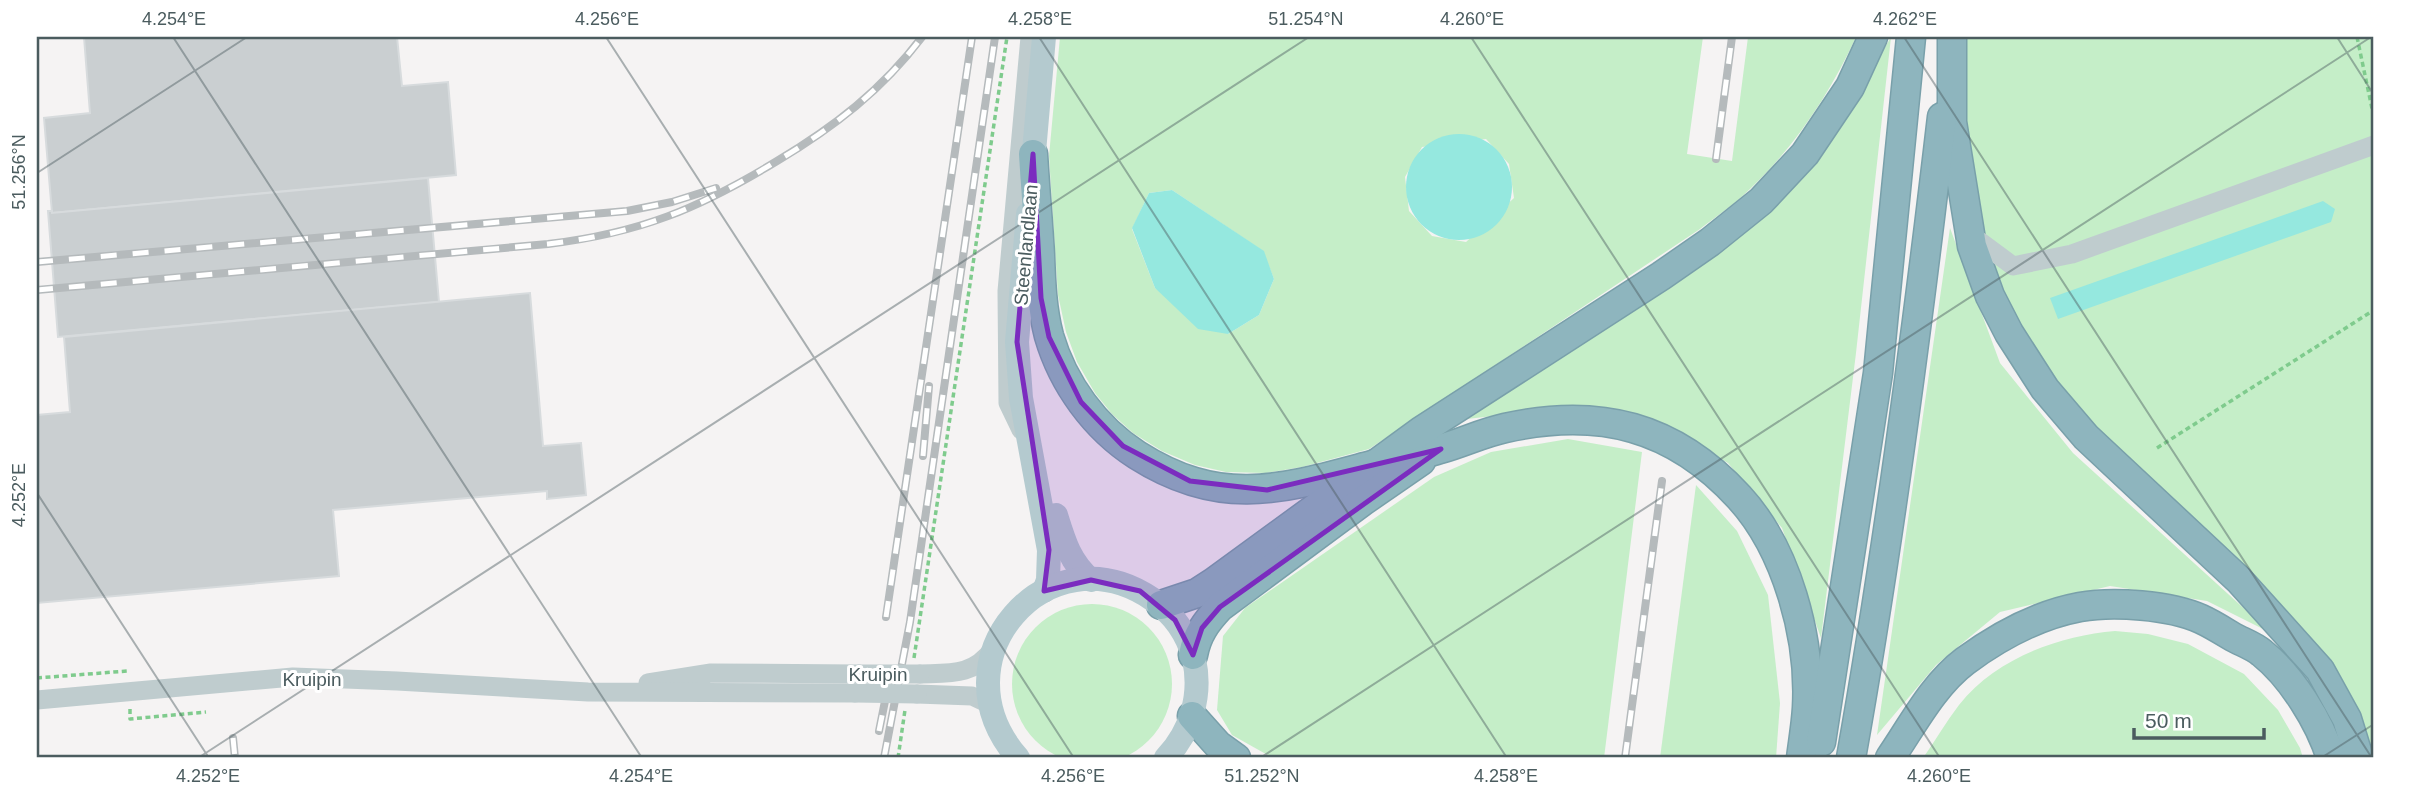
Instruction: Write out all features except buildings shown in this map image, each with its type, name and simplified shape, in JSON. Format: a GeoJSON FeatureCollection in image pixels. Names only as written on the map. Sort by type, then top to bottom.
{"type":"FeatureCollection","features":[{"type":"Feature","properties":{"kind":"highway"},"geometry":{"type":"LineString","coordinates":[[1161,605],[1197,593],[1214,582],[1373,465],[1456,408],[1710,242],[1761,201],[1805,154],[1850,86],[1873,37]]}},
{"type":"Feature","properties":{"kind":"highway"},"geometry":{"type":"LineString","coordinates":[[1818,758],[1878,373],[1910,37]]}},
{"type":"Feature","properties":{"kind":"highway"},"geometry":{"type":"LineString","coordinates":[[1951,37],[1952,122],[1970,234],[1990,296],[2009,333],[2045,388],[2086,437],[2239,580],[2320,670],[2347,719],[2359,758]]}},
{"type":"Feature","properties":{"kind":"highway"},"geometry":{"type":"LineString","coordinates":[[1852,758],[1875,624],[1913,363],[1951,37]]}},
{"type":"Feature","properties":{"kind":"highway"},"geometry":{"type":"LineString","coordinates":[[1033,154],[1041,298],[1049,337],[1062,369],[1081,402],[1100,426],[1123,446],[1154,466],[1190,481],[1223,489],[1267,490],[1441,449]]}},
{"type":"Feature","properties":{"kind":"highway"},"geometry":{"type":"LineString","coordinates":[[1193,655],[1202,628],[1220,607],[1408,468],[1441,449],[1475,435],[1543,421],[1581,418],[1623,425],[1662,438],[1696,456],[1749,508],[1769,537],[1786,577],[1798,618],[1805,661],[1807,706],[1801,758]]}},
{"type":"Feature","properties":{"kind":"highway"},"geometry":{"type":"LineString","coordinates":[[1890,758],[1939,686],[1962,663],[1980,650],[1999,637],[2034,620],[2079,607],[2115,603],[2152,607],[2198,618],[2261,652],[2300,694],[2325,737],[2331,758]]}},
{"type":"Feature","properties":{"kind":"highway"},"geometry":{"type":"LineString","coordinates":[[1192,716],[1211,738],[1236,758]]}},
{"type":"Feature","properties":{"kind":"main road","name":"Steenlandlaan"},"geometry":{"type":"LineString","coordinates":[[1044,37],[1017,342],[1021,398],[1049,550],[1048,580],[1044,591]]}},
{"type":"Feature","properties":{"kind":"main road","name":"Steenlandlaan"},"geometry":{"type":"LineString","coordinates":[[1032,453],[1066,549],[1091,580]]}},
{"type":"Feature","properties":{"kind":"main road"},"geometry":{"type":"LineString","coordinates":[[1017,758],[995,725],[989,704],[988,667],[993,649],[1018,610],[1044,591],[1067,583],[1091,580],[1116,582],[1140,591],[1161,605],[1186,636],[1193,655],[1197,686],[1192,716],[1185,733],[1166,758]]}},
{"type":"Feature","properties":{"kind":"street"},"geometry":{"type":"LineString","coordinates":[[1030,37],[1007,291],[1008,402],[1032,453]]}},
{"type":"Feature","properties":{"kind":"street"},"geometry":{"type":"LineString","coordinates":[[1970,234],[2013,266],[2072,254],[2374,145]]}},
{"type":"Feature","properties":{"kind":"street","name":"Kruipin"},"geometry":{"type":"LineString","coordinates":[[37,700],[293,677],[588,692],[857,683],[914,686],[980,664],[993,649]]}},
{"type":"Feature","properties":{"kind":"street"},"geometry":{"type":"LineString","coordinates":[[914,686],[972,696],[989,704]]}},
{"type":"Feature","properties":{"kind":"path"},"geometry":{"type":"LineString","coordinates":[[898,758],[914,686],[1007,37]]}},
{"type":"Feature","properties":{"kind":"path"},"geometry":{"type":"LineString","coordinates":[[2357,37],[2374,118]]}},
{"type":"Feature","properties":{"kind":"path"},"geometry":{"type":"LineString","coordinates":[[2157,449],[2374,310]]}},
{"type":"Feature","properties":{"kind":"highlighted area"},"geometry":{"type":"Polygon","coordinates":[[[1033,154],[1041,298],[1049,337],[1081,402],[1123,446],[1190,481],[1267,490],[1441,449],[1220,607],[1202,628],[1193,655],[1175,620],[1140,591],[1091,580],[1044,591],[1049,550],[1017,342],[1033,154]]]}},
{"type":"Feature","properties":{"kind":"green space"},"geometry":{"type":"Polygon","coordinates":[[[1060,37],[1703,37],[1687,154],[1732,161],[1748,37],[1856,37],[1823,98],[1783,154],[1745,194],[1700,229],[1369,449],[1302,467],[1266,473],[1226,472],[1195,465],[1162,451],[1133,433],[1112,414],[1095,393],[1077,362],[1066,332],[1058,295],[1049,156],[1060,37]],[[1486,139],[1422,147],[1405,177],[1409,211],[1432,236],[1466,242],[1514,198],[1509,164],[1486,139]],[[1172,190],[1149,193],[1132,229],[1155,288],[1228,334],[1259,315],[1274,279],[1263,251],[1172,190]]]}},
{"type":"Feature","properties":{"kind":"green space"},"geometry":{"type":"Polygon","coordinates":[[[1891,37],[1821,638],[1782,528],[1728,463],[1654,421],[1581,406],[1467,419],[1746,232],[1825,149],[1891,37]]]}},
{"type":"Feature","properties":{"kind":"green space"},"geometry":{"type":"Polygon","coordinates":[[[1963,37],[2374,37],[2374,758],[2371,758],[2358,715],[2095,429],[2055,381],[2019,327],[2000,292],[1984,243],[1963,121],[1963,37]]]}},
{"type":"Feature","properties":{"kind":"green space"},"geometry":{"type":"Polygon","coordinates":[[[1950,228],[2000,363],[2073,453],[2271,633],[2207,601],[2110,586],[2000,612],[1936,665],[1877,735],[1950,228]]]}},
{"type":"Feature","properties":{"kind":"green space"},"geometry":{"type":"Polygon","coordinates":[[[1568,439],[1642,452],[1604,758],[1273,758],[1232,735],[1217,710],[1223,636],[1245,608],[1434,477],[1491,452],[1568,439]]]}},
{"type":"Feature","properties":{"kind":"green space"},"geometry":{"type":"Polygon","coordinates":[[[1696,485],[1737,531],[1768,595],[1780,703],[1776,758],[1660,758],[1696,485]]]}},
{"type":"Feature","properties":{"kind":"green space"},"geometry":{"type":"Polygon","coordinates":[[[1092,604],[1122,611],[1148,628],[1165,654],[1172,684],[1165,714],[1148,740],[1122,757],[1092,764],[1062,757],[1036,740],[1019,714],[1012,684],[1019,654],[1036,628],[1062,611],[1092,604]]]}},
{"type":"Feature","properties":{"kind":"green space"},"geometry":{"type":"Polygon","coordinates":[[[2115,631],[2148,634],[2188,644],[2244,674],[2278,710],[2303,758],[1923,758],[1959,705],[1991,674],[2030,652],[2051,644],[2115,631]]]}},
{"type":"Feature","properties":{"kind":"water"},"geometry":{"type":"Polygon","coordinates":[[[1459,134],[1479,138],[1497,149],[1508,167],[1512,187],[1508,207],[1497,225],[1479,236],[1459,240],[1439,236],[1421,225],[1410,207],[1406,187],[1410,167],[1421,149],[1439,138],[1459,134]]]}},
{"type":"Feature","properties":{"kind":"water"},"geometry":{"type":"Polygon","coordinates":[[[1172,190],[1264,251],[1274,279],[1259,315],[1228,334],[1198,329],[1155,288],[1132,228],[1149,193],[1172,190]]]}},
{"type":"Feature","properties":{"kind":"water"},"geometry":{"type":"Polygon","coordinates":[[[2323,201],[2335,209],[2331,222],[2058,319],[2050,298],[2323,201]]]}},
{"type":"Feature","properties":{"kind":"railway"},"geometry":{"type":"LineString","coordinates":[[37,290],[548,244],[640,226],[721,193],[818,135],[874,91],[922,37]]}},
{"type":"Feature","properties":{"kind":"railway"},"geometry":{"type":"LineString","coordinates":[[886,617],[972,37]]}},
{"type":"Feature","properties":{"kind":"railway"},"geometry":{"type":"LineString","coordinates":[[884,758],[910,622],[995,37]]}},
{"type":"Feature","properties":{"kind":"railway"},"geometry":{"type":"LineString","coordinates":[[1716,159],[1732,37]]}},
{"type":"Feature","properties":{"kind":"railway"},"geometry":{"type":"LineString","coordinates":[[37,262],[627,211],[672,202],[716,188]]}},
{"type":"Feature","properties":{"kind":"railway"},"geometry":{"type":"LineString","coordinates":[[923,456],[929,386]]}},
{"type":"Feature","properties":{"kind":"railway"},"geometry":{"type":"LineString","coordinates":[[1625,758],[1662,481]]}},
{"type":"Feature","properties":{"kind":"railway"},"geometry":{"type":"LineString","coordinates":[[879,731],[890,676]]}},
{"type":"Feature","properties":{"kind":"railway"},"geometry":{"type":"LineString","coordinates":[[233,738],[235,758]]}}]}
